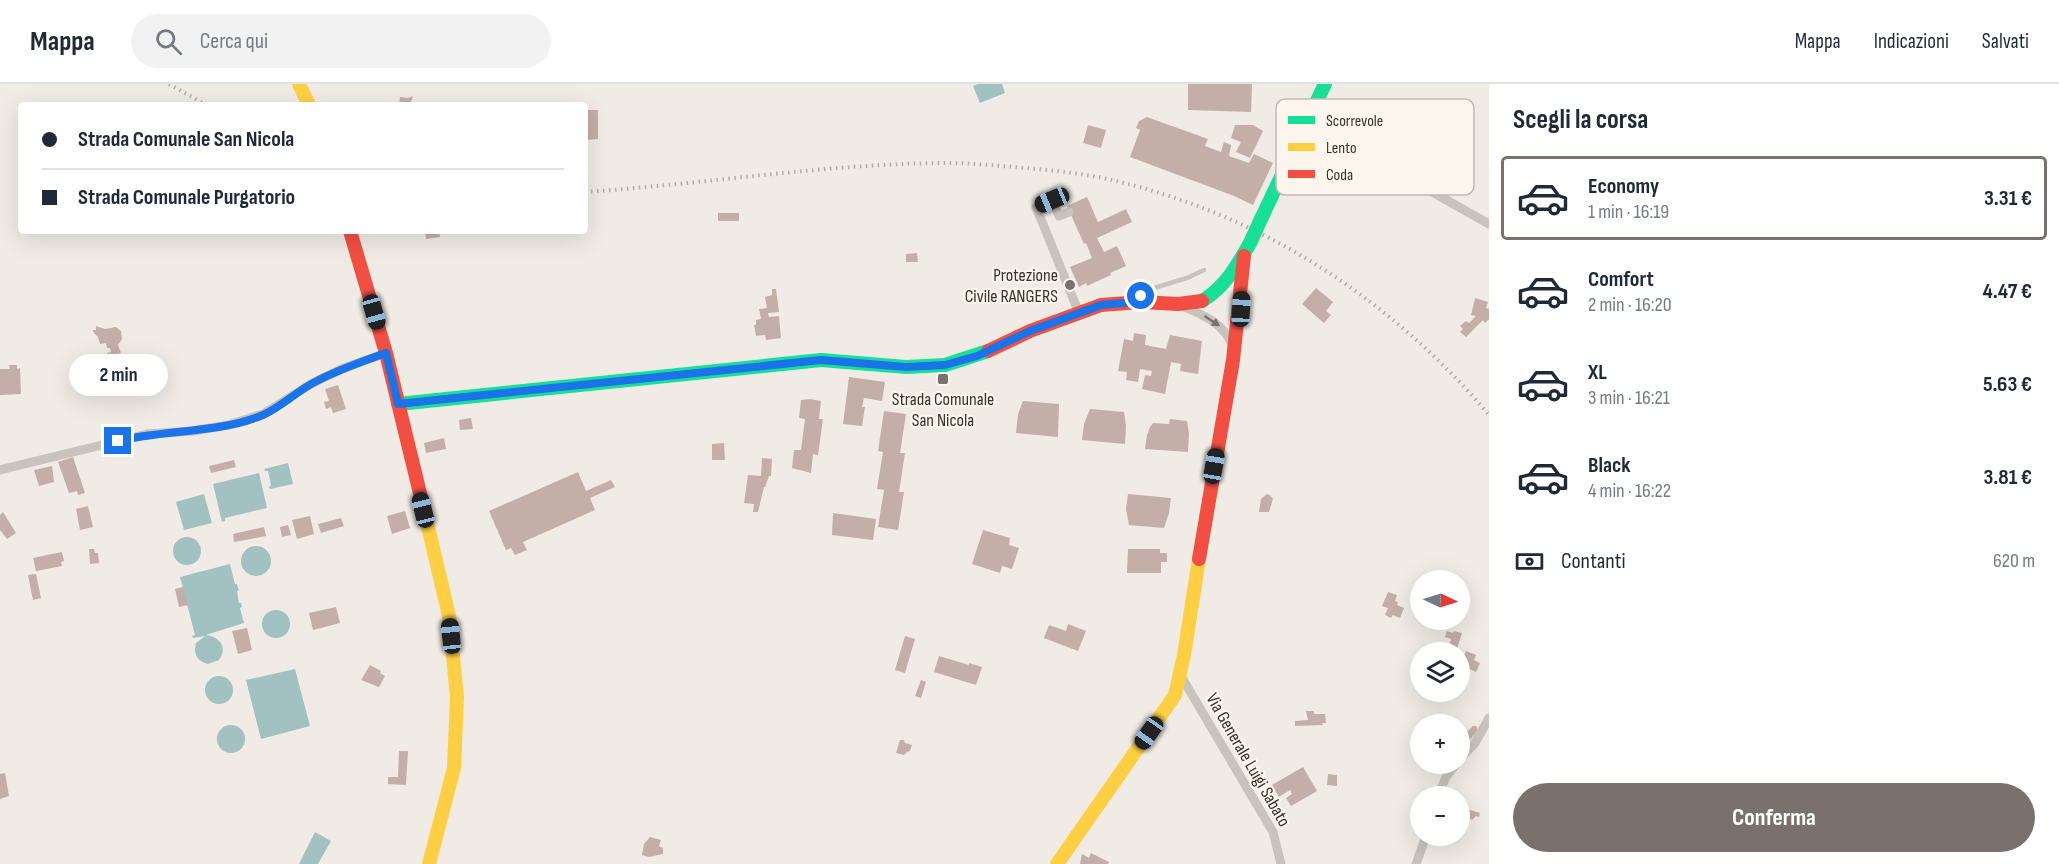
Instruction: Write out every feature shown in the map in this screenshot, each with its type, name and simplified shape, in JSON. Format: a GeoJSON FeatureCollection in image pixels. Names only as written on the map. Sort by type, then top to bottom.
{"type":"FeatureCollection","features":[{"type":"Feature","properties":{"kind":"street"},"geometry":{"type":"LineString","coordinates":[[299,84],[308,102]]}},
{"type":"Feature","properties":{"kind":"street"},"geometry":{"type":"LineString","coordinates":[[1318,99],[1325,84]]}},
{"type":"Feature","properties":{"kind":"street"},"geometry":{"type":"LineString","coordinates":[[398,404],[821,360],[906,367],[945,365],[977,356],[1030,331],[1101,305],[1135,302],[1178,304],[1201,301],[1224,284],[1247,249],[1276,188]]}},
{"type":"Feature","properties":{"kind":"street"},"geometry":{"type":"LineString","coordinates":[[1438,195],[1489,224]]}},
{"type":"Feature","properties":{"kind":"street"},"geometry":{"type":"LineString","coordinates":[[1069,212],[1059,216],[1052,200],[1036,207],[1079,313]]}},
{"type":"Feature","properties":{"kind":"street"},"geometry":{"type":"LineString","coordinates":[[351,234],[386,353],[449,616],[458,697],[454,768],[429,864]]}},
{"type":"Feature","properties":{"kind":"street"},"geometry":{"type":"LineString","coordinates":[[1058,864],[1175,695],[1234,351],[1247,249]]}},
{"type":"Feature","properties":{"kind":"street"},"geometry":{"type":"LineString","coordinates":[[1224,284],[1242,297]]}},
{"type":"Feature","properties":{"kind":"street"},"geometry":{"type":"LineString","coordinates":[[1178,304],[1220,325],[1227,333],[1234,351]]}},
{"type":"Feature","properties":{"kind":"street"},"geometry":{"type":"LineString","coordinates":[[0,470],[147,434],[194,431],[228,425],[261,415],[311,384],[341,369],[386,353]]}},
{"type":"Feature","properties":{"kind":"street","name":"Via Generale Luigi Sabato"},"geometry":{"type":"LineString","coordinates":[[1180,676],[1273,832],[1281,864]]}},
{"type":"Feature","properties":{"kind":"street"},"geometry":{"type":"LineString","coordinates":[[1470,748],[1489,718]]}},
{"type":"Feature","properties":{"kind":"street"},"geometry":{"type":"LineString","coordinates":[[1416,864],[1422,846]]}},
{"type":"Feature","properties":{"kind":"lane"},"geometry":{"type":"LineString","coordinates":[[1135,302],[1144,291],[1187,278],[1204,270]]}},
{"type":"Feature","properties":{"kind":"water"},"geometry":{"type":"Polygon","coordinates":[[[1002,84],[1005,93],[980,103],[973,86],[1002,84]]]}},
{"type":"Feature","properties":{"kind":"water"},"geometry":{"type":"Polygon","coordinates":[[[288,463],[293,484],[270,489],[268,471],[264,469],[288,463]]]}},
{"type":"Feature","properties":{"kind":"water"},"geometry":{"type":"Polygon","coordinates":[[[259,473],[267,508],[225,518],[222,522],[213,484],[259,473]]]}},
{"type":"Feature","properties":{"kind":"water"},"geometry":{"type":"Polygon","coordinates":[[[204,494],[212,523],[184,530],[176,502],[204,494]]]}},
{"type":"Feature","properties":{"kind":"water"},"geometry":{"type":"Polygon","coordinates":[[[187,537],[197,541],[201,551],[197,561],[187,565],[177,561],[173,551],[177,541],[187,537]]]}},
{"type":"Feature","properties":{"kind":"water"},"geometry":{"type":"Polygon","coordinates":[[[256,546],[267,550],[271,561],[267,572],[256,576],[245,572],[241,561],[245,550],[256,546]]]}},
{"type":"Feature","properties":{"kind":"water"},"geometry":{"type":"Polygon","coordinates":[[[230,564],[235,584],[239,590],[237,591],[244,623],[206,635],[219,640],[223,647],[219,660],[208,664],[201,661],[196,654],[196,643],[205,636],[193,638],[192,636],[195,635],[180,577],[230,564]]]}},
{"type":"Feature","properties":{"kind":"water"},"geometry":{"type":"Polygon","coordinates":[[[276,610],[286,614],[290,624],[286,634],[276,638],[266,634],[262,624],[266,614],[276,610]]]}},
{"type":"Feature","properties":{"kind":"water"},"geometry":{"type":"Polygon","coordinates":[[[295,669],[310,726],[261,739],[246,680],[295,669]]]}},
{"type":"Feature","properties":{"kind":"water"},"geometry":{"type":"Polygon","coordinates":[[[219,676],[229,680],[233,690],[229,700],[219,704],[209,700],[205,690],[209,680],[219,676]]]}},
{"type":"Feature","properties":{"kind":"water"},"geometry":{"type":"Polygon","coordinates":[[[231,725],[241,729],[245,739],[241,749],[231,753],[221,749],[217,739],[221,729],[231,725]]]}},
{"type":"Feature","properties":{"kind":"water"},"geometry":{"type":"Polygon","coordinates":[[[315,832],[331,841],[318,864],[299,864],[315,832]]]}},
{"type":"Feature","properties":{"kind":"building"},"geometry":{"type":"Polygon","coordinates":[[[1188,84],[1252,84],[1251,112],[1188,110],[1188,84]]]}},
{"type":"Feature","properties":{"kind":"building"},"geometry":{"type":"Polygon","coordinates":[[[413,96],[411,102],[399,102],[400,97],[413,96]]]}},
{"type":"Feature","properties":{"kind":"building"},"geometry":{"type":"Polygon","coordinates":[[[588,110],[598,110],[598,139],[588,140],[588,110]]]}},
{"type":"Feature","properties":{"kind":"building"},"geometry":{"type":"Polygon","coordinates":[[[1147,117],[1208,139],[1205,146],[1221,152],[1224,142],[1231,145],[1229,156],[1249,163],[1254,154],[1273,163],[1253,205],[1130,157],[1140,130],[1136,128],[1139,121],[1147,117]]]}},
{"type":"Feature","properties":{"kind":"building"},"geometry":{"type":"Polygon","coordinates":[[[1088,125],[1106,130],[1101,148],[1083,143],[1088,125]]]}},
{"type":"Feature","properties":{"kind":"building"},"geometry":{"type":"Polygon","coordinates":[[[1235,125],[1253,125],[1263,131],[1250,158],[1236,152],[1241,142],[1231,138],[1235,125]]]}},
{"type":"Feature","properties":{"kind":"building"},"geometry":{"type":"Polygon","coordinates":[[[1087,197],[1098,222],[1126,209],[1132,222],[1097,238],[1104,252],[1117,246],[1126,266],[1087,286],[1086,283],[1079,287],[1070,267],[1092,258],[1067,206],[1087,197]]]}},
{"type":"Feature","properties":{"kind":"building"},"geometry":{"type":"Polygon","coordinates":[[[718,213],[739,213],[739,221],[718,221],[718,213]]]}},
{"type":"Feature","properties":{"kind":"building"},"geometry":{"type":"Polygon","coordinates":[[[425,234],[440,234],[440,237],[426,239],[425,234]]]}},
{"type":"Feature","properties":{"kind":"building"},"geometry":{"type":"Polygon","coordinates":[[[917,253],[918,262],[906,262],[906,254],[917,253]]]}},
{"type":"Feature","properties":{"kind":"building"},"geometry":{"type":"Polygon","coordinates":[[[1316,288],[1333,302],[1326,311],[1331,315],[1324,323],[1302,304],[1316,288]]]}},
{"type":"Feature","properties":{"kind":"building"},"geometry":{"type":"Polygon","coordinates":[[[772,289],[776,289],[779,312],[768,313],[769,317],[779,316],[781,338],[766,340],[765,335],[756,336],[754,325],[756,325],[756,320],[761,319],[759,309],[767,308],[765,297],[772,295],[772,289]]]}},
{"type":"Feature","properties":{"kind":"building"},"geometry":{"type":"Polygon","coordinates":[[[1475,298],[1488,302],[1486,308],[1489,309],[1489,319],[1485,323],[1483,320],[1466,337],[1460,332],[1463,329],[1460,326],[1466,321],[1469,323],[1476,316],[1471,315],[1475,298]]]}},
{"type":"Feature","properties":{"kind":"building"},"geometry":{"type":"Polygon","coordinates":[[[96,326],[105,329],[116,327],[121,331],[122,339],[118,345],[121,353],[108,357],[107,353],[111,352],[110,348],[107,348],[106,343],[100,344],[93,332],[96,326]]]}},
{"type":"Feature","properties":{"kind":"building"},"geometry":{"type":"Polygon","coordinates":[[[1134,333],[1146,335],[1145,345],[1166,349],[1170,335],[1202,341],[1198,374],[1180,371],[1181,364],[1171,362],[1165,394],[1142,389],[1145,375],[1151,376],[1152,371],[1140,369],[1138,382],[1126,380],[1127,372],[1118,371],[1124,339],[1133,341],[1134,333]]]}},
{"type":"Feature","properties":{"kind":"building"},"geometry":{"type":"Polygon","coordinates":[[[9,365],[17,365],[17,369],[20,368],[21,394],[0,395],[0,369],[10,369],[9,365]]]}},
{"type":"Feature","properties":{"kind":"building"},"geometry":{"type":"Polygon","coordinates":[[[849,377],[885,382],[882,401],[864,398],[862,426],[843,424],[849,377]]]}},
{"type":"Feature","properties":{"kind":"building"},"geometry":{"type":"Polygon","coordinates":[[[338,385],[346,409],[333,413],[331,407],[326,409],[324,402],[329,401],[325,389],[338,385]]]}},
{"type":"Feature","properties":{"kind":"building"},"geometry":{"type":"Polygon","coordinates":[[[801,400],[821,401],[819,419],[823,419],[818,455],[813,454],[811,473],[792,468],[794,450],[801,450],[805,419],[799,418],[801,400]]]}},
{"type":"Feature","properties":{"kind":"building"},"geometry":{"type":"Polygon","coordinates":[[[1023,401],[1059,404],[1058,437],[1016,433],[1018,414],[1023,401]]]}},
{"type":"Feature","properties":{"kind":"building"},"geometry":{"type":"Polygon","coordinates":[[[1090,409],[1124,412],[1125,444],[1082,440],[1084,424],[1090,409]]]}},
{"type":"Feature","properties":{"kind":"building"},"geometry":{"type":"Polygon","coordinates":[[[884,411],[906,414],[900,453],[905,453],[899,492],[904,492],[898,530],[878,527],[884,490],[877,489],[883,452],[878,451],[884,411]]]}},
{"type":"Feature","properties":{"kind":"building"},"geometry":{"type":"Polygon","coordinates":[[[471,418],[473,429],[460,430],[459,420],[471,418]]]}},
{"type":"Feature","properties":{"kind":"building"},"geometry":{"type":"Polygon","coordinates":[[[1170,419],[1187,421],[1188,452],[1145,449],[1147,435],[1153,423],[1169,424],[1170,419]]]}},
{"type":"Feature","properties":{"kind":"building"},"geometry":{"type":"Polygon","coordinates":[[[444,438],[446,449],[426,453],[424,443],[444,438]]]}},
{"type":"Feature","properties":{"kind":"building"},"geometry":{"type":"Polygon","coordinates":[[[724,443],[725,460],[712,460],[712,444],[724,443]]]}},
{"type":"Feature","properties":{"kind":"building"},"geometry":{"type":"Polygon","coordinates":[[[73,457],[85,493],[78,495],[77,491],[69,493],[58,462],[73,457]]]}},
{"type":"Feature","properties":{"kind":"building"},"geometry":{"type":"Polygon","coordinates":[[[762,458],[772,459],[771,476],[764,487],[758,512],[753,512],[754,504],[744,503],[748,475],[761,476],[762,458]]]}},
{"type":"Feature","properties":{"kind":"building"},"geometry":{"type":"Polygon","coordinates":[[[234,460],[236,467],[211,473],[209,466],[234,460]]]}},
{"type":"Feature","properties":{"kind":"building"},"geometry":{"type":"Polygon","coordinates":[[[52,466],[54,482],[39,486],[34,470],[52,466]]]}},
{"type":"Feature","properties":{"kind":"building"},"geometry":{"type":"Polygon","coordinates":[[[578,472],[586,491],[611,480],[615,487],[590,498],[595,510],[523,542],[527,550],[515,555],[511,548],[506,550],[489,511],[578,472]]]}},
{"type":"Feature","properties":{"kind":"building"},"geometry":{"type":"Polygon","coordinates":[[[1128,494],[1171,498],[1164,528],[1129,525],[1126,509],[1128,494]]]}},
{"type":"Feature","properties":{"kind":"building"},"geometry":{"type":"Polygon","coordinates":[[[1267,494],[1273,499],[1269,512],[1259,512],[1261,499],[1267,494]]]}},
{"type":"Feature","properties":{"kind":"building"},"geometry":{"type":"Polygon","coordinates":[[[88,506],[93,527],[80,530],[76,509],[88,506]]]}},
{"type":"Feature","properties":{"kind":"building"},"geometry":{"type":"Polygon","coordinates":[[[405,511],[410,528],[392,534],[387,516],[405,511]]]}},
{"type":"Feature","properties":{"kind":"building"},"geometry":{"type":"Polygon","coordinates":[[[3,512],[16,533],[7,539],[0,530],[0,515],[3,512]]]}},
{"type":"Feature","properties":{"kind":"building"},"geometry":{"type":"Polygon","coordinates":[[[833,513],[876,519],[873,540],[832,535],[833,513]]]}},
{"type":"Feature","properties":{"kind":"building"},"geometry":{"type":"Polygon","coordinates":[[[310,516],[314,534],[297,539],[292,520],[310,516]]]}},
{"type":"Feature","properties":{"kind":"building"},"geometry":{"type":"Polygon","coordinates":[[[341,518],[344,526],[321,533],[318,524],[341,518]]]}},
{"type":"Feature","properties":{"kind":"building"},"geometry":{"type":"Polygon","coordinates":[[[288,525],[291,535],[282,537],[280,527],[288,525]]]}},
{"type":"Feature","properties":{"kind":"building"},"geometry":{"type":"Polygon","coordinates":[[[264,527],[266,536],[234,542],[233,534],[264,527]]]}},
{"type":"Feature","properties":{"kind":"building"},"geometry":{"type":"Polygon","coordinates":[[[983,530],[1010,538],[1009,545],[1019,548],[1012,569],[1002,566],[1000,573],[972,564],[983,530]]]}},
{"type":"Feature","properties":{"kind":"building"},"geometry":{"type":"Polygon","coordinates":[[[89,549],[94,549],[95,553],[98,553],[99,563],[90,564],[89,549]]]}},
{"type":"Feature","properties":{"kind":"building"},"geometry":{"type":"Polygon","coordinates":[[[1128,549],[1160,549],[1160,553],[1167,553],[1167,562],[1161,562],[1161,573],[1127,573],[1128,549]]]}},
{"type":"Feature","properties":{"kind":"building"},"geometry":{"type":"Polygon","coordinates":[[[62,552],[64,561],[61,562],[62,566],[36,571],[33,558],[62,552]]]}},
{"type":"Feature","properties":{"kind":"building"},"geometry":{"type":"Polygon","coordinates":[[[36,574],[41,598],[33,600],[28,575],[36,574]]]}},
{"type":"Feature","properties":{"kind":"building"},"geometry":{"type":"Polygon","coordinates":[[[183,587],[188,605],[179,607],[175,589],[183,587]]]}},
{"type":"Feature","properties":{"kind":"building"},"geometry":{"type":"Polygon","coordinates":[[[1388,592],[1397,595],[1395,601],[1398,602],[1397,605],[1404,608],[1400,618],[1385,615],[1388,608],[1382,606],[1388,592]]]}},
{"type":"Feature","properties":{"kind":"building"},"geometry":{"type":"Polygon","coordinates":[[[336,607],[340,623],[313,630],[309,613],[336,607]]]}},
{"type":"Feature","properties":{"kind":"building"},"geometry":{"type":"Polygon","coordinates":[[[1068,624],[1086,631],[1078,651],[1044,638],[1049,625],[1066,631],[1068,624]]]}},
{"type":"Feature","properties":{"kind":"building"},"geometry":{"type":"Polygon","coordinates":[[[247,628],[252,650],[238,654],[232,631],[247,628]]]}},
{"type":"Feature","properties":{"kind":"building"},"geometry":{"type":"Polygon","coordinates":[[[1447,631],[1462,633],[1459,642],[1450,642],[1451,639],[1445,637],[1447,631]]]}},
{"type":"Feature","properties":{"kind":"building"},"geometry":{"type":"Polygon","coordinates":[[[905,636],[915,639],[905,673],[895,670],[905,636]]]}},
{"type":"Feature","properties":{"kind":"building"},"geometry":{"type":"Polygon","coordinates":[[[1470,653],[1476,655],[1474,660],[1480,663],[1476,672],[1470,669],[1470,653]]]}},
{"type":"Feature","properties":{"kind":"building"},"geometry":{"type":"Polygon","coordinates":[[[939,656],[982,667],[976,685],[934,672],[939,656]]]}},
{"type":"Feature","properties":{"kind":"building"},"geometry":{"type":"Polygon","coordinates":[[[370,665],[385,676],[379,687],[361,680],[370,665]]]}},
{"type":"Feature","properties":{"kind":"building"},"geometry":{"type":"Polygon","coordinates":[[[921,680],[926,682],[921,698],[915,696],[921,680]]]}},
{"type":"Feature","properties":{"kind":"building"},"geometry":{"type":"Polygon","coordinates":[[[1306,711],[1325,714],[1326,723],[1295,726],[1295,721],[1308,720],[1306,711]]]}},
{"type":"Feature","properties":{"kind":"building"},"geometry":{"type":"Polygon","coordinates":[[[1476,726],[1478,730],[1470,740],[1470,729],[1476,726]]]}},
{"type":"Feature","properties":{"kind":"building"},"geometry":{"type":"Polygon","coordinates":[[[900,740],[912,745],[910,751],[904,755],[896,753],[900,740]]]}},
{"type":"Feature","properties":{"kind":"building"},"geometry":{"type":"Polygon","coordinates":[[[399,751],[408,751],[406,785],[388,784],[388,777],[398,777],[399,751]]]}},
{"type":"Feature","properties":{"kind":"building"},"geometry":{"type":"Polygon","coordinates":[[[1303,767],[1317,791],[1291,806],[1286,798],[1292,794],[1290,790],[1279,797],[1272,785],[1303,767]]]}},
{"type":"Feature","properties":{"kind":"building"},"geometry":{"type":"Polygon","coordinates":[[[5,773],[9,796],[0,799],[0,774],[5,773]]]}},
{"type":"Feature","properties":{"kind":"building"},"geometry":{"type":"Polygon","coordinates":[[[1328,774],[1337,775],[1337,786],[1327,785],[1328,774]]]}},
{"type":"Feature","properties":{"kind":"building"},"geometry":{"type":"Polygon","coordinates":[[[1470,810],[1480,813],[1479,817],[1476,816],[1472,820],[1470,810]]]}},
{"type":"Feature","properties":{"kind":"building"},"geometry":{"type":"Polygon","coordinates":[[[650,837],[661,840],[659,846],[663,848],[663,854],[649,857],[642,855],[644,844],[650,837]]]}},
{"type":"Feature","properties":{"kind":"building"},"geometry":{"type":"Polygon","coordinates":[[[1091,853],[1109,862],[1108,864],[1080,864],[1082,854],[1089,858],[1091,853]]]}},
{"type":"Feature","properties":{"kind":"railway"},"geometry":{"type":"LineString","coordinates":[[169,84],[201,102]]}},
{"type":"Feature","properties":{"kind":"railway"},"geometry":{"type":"LineString","coordinates":[[588,192],[854,167],[944,163],[1053,171],[1120,182],[1174,197],[1225,217],[1275,241],[1323,269],[1368,300],[1411,335],[1452,374],[1489,415]]}},
{"type":"Feature","properties":{"kind":"traffic: fast"},"geometry":{"type":"LineString","coordinates":[[1318,99],[1325,84]]}},
{"type":"Feature","properties":{"kind":"traffic: fast"},"geometry":{"type":"LineString","coordinates":[[1261,219],[1276,187]]}},
{"type":"Feature","properties":{"kind":"traffic: fast"},"geometry":{"type":"LineString","coordinates":[[1250,243],[1261,219]]}},
{"type":"Feature","properties":{"kind":"traffic: fast"},"geometry":{"type":"LineString","coordinates":[[1202,301],[1224,283],[1250,243]]}},
{"type":"Feature","properties":{"kind":"traffic: fast"},"geometry":{"type":"LineString","coordinates":[[398,404],[821,360],[906,367],[945,365],[988,351]]}},
{"type":"Feature","properties":{"kind":"traffic: slow"},"geometry":{"type":"LineString","coordinates":[[299,84],[308,102]]}},
{"type":"Feature","properties":{"kind":"traffic: slow"},"geometry":{"type":"LineString","coordinates":[[425,514],[449,616],[457,697],[454,768],[429,864]]}},
{"type":"Feature","properties":{"kind":"traffic: slow"},"geometry":{"type":"LineString","coordinates":[[1057,864],[1175,695],[1184,655],[1199,559]]}},
{"type":"Feature","properties":{"kind":"traffic: jam"},"geometry":{"type":"LineString","coordinates":[[351,234],[386,353],[425,514]]}},
{"type":"Feature","properties":{"kind":"traffic: jam"},"geometry":{"type":"LineString","coordinates":[[1199,559],[1233,360],[1244,256]]}},
{"type":"Feature","properties":{"kind":"traffic: jam"},"geometry":{"type":"LineString","coordinates":[[988,351],[1030,331],[1101,305],[1141,302],[1178,304],[1202,301]]}},
{"type":"Feature","properties":{"kind":"place","name":"Protezione Civile RANGERS"},"geometry":{"type":"Point","coordinates":[1070,285]}},
{"type":"Feature","properties":{"kind":"place","name":"Strada Comunale San Nicola"},"geometry":{"type":"Point","coordinates":[943,379]}},
{"type":"Feature","properties":{"kind":"route"},"geometry":{"type":"LineString","coordinates":[[118,441],[147,434],[194,431],[228,425],[263,414],[311,384],[341,369],[386,353],[398,404],[821,360],[906,367],[945,365],[977,356],[1030,331],[1101,305],[1135,302],[1141,296]]}}]}
